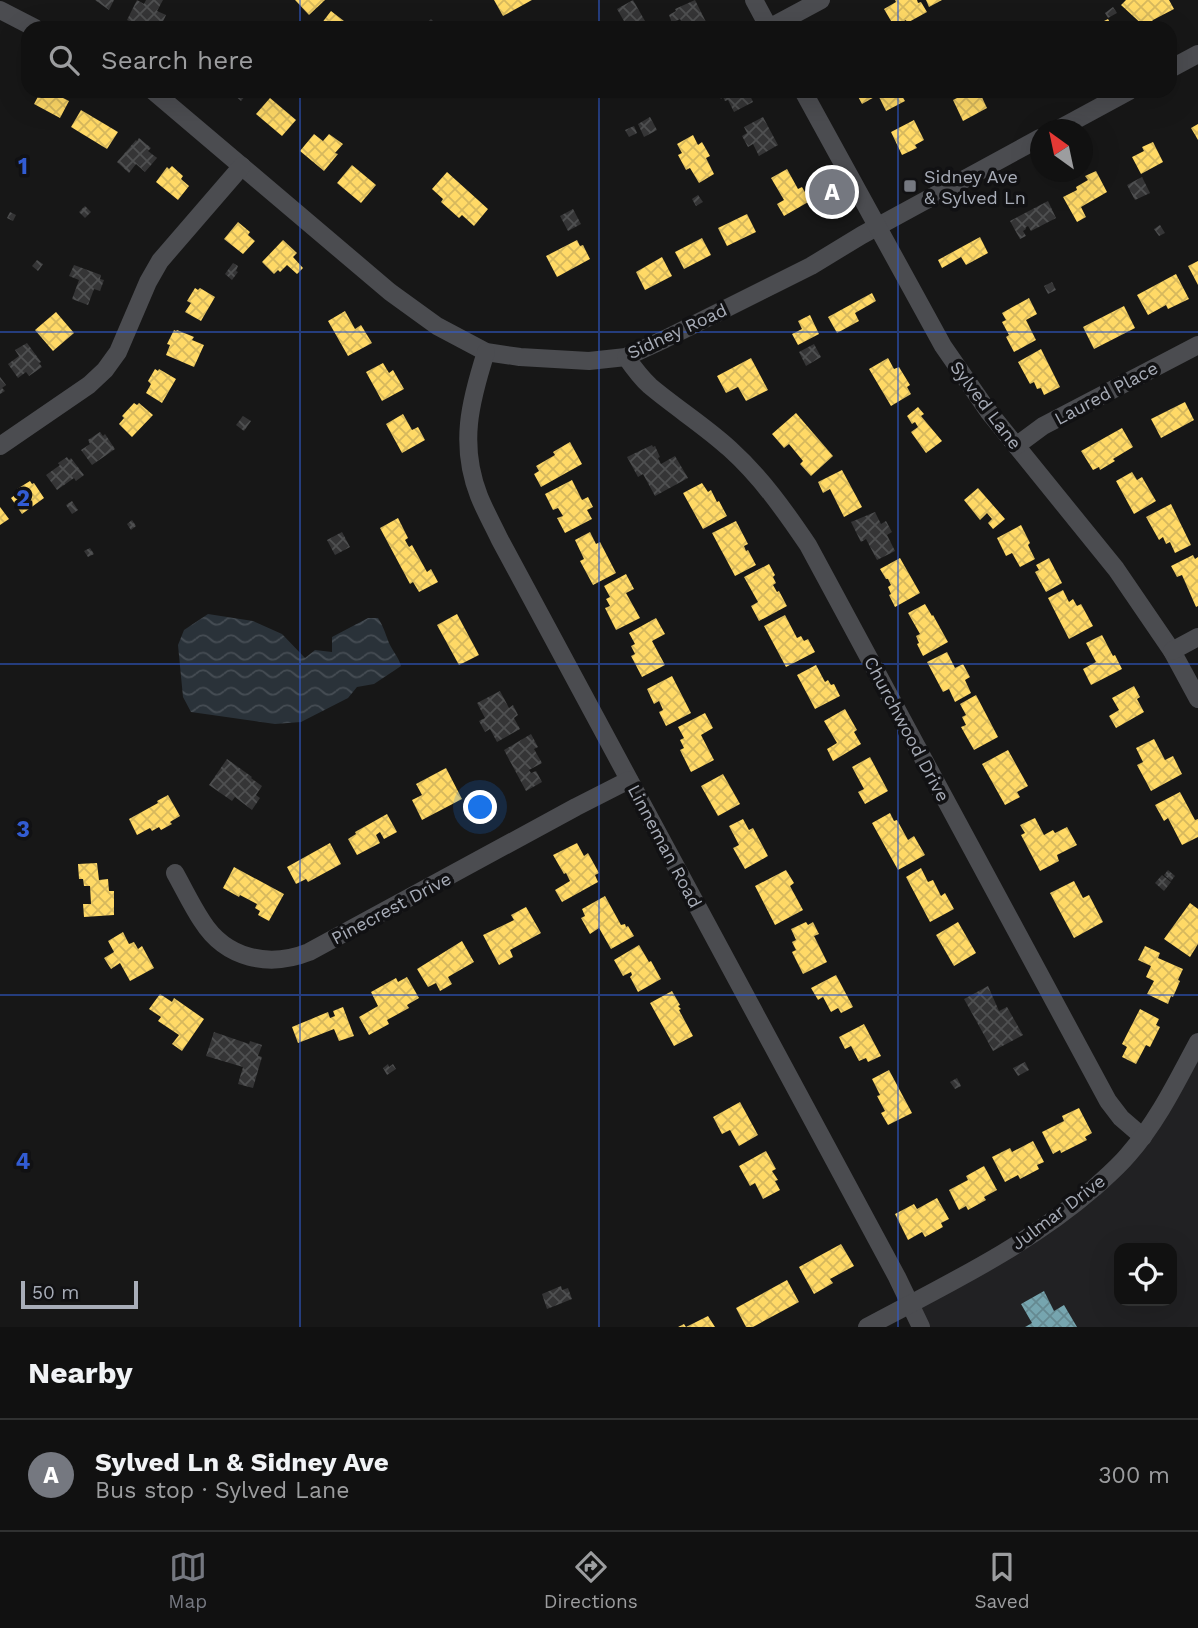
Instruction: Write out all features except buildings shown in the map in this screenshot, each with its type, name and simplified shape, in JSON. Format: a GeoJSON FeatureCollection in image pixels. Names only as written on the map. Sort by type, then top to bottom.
{"type":"FeatureCollection","features":[{"type":"Feature","properties":{"kind":"street"},"geometry":{"type":"LineString","coordinates":[[754,0],[765,21]]}},
{"type":"Feature","properties":{"kind":"street"},"geometry":{"type":"LineString","coordinates":[[782,21],[821,0]]}},
{"type":"Feature","properties":{"kind":"street"},"geometry":{"type":"LineString","coordinates":[[0,10],[21,21]]}},
{"type":"Feature","properties":{"kind":"street"},"geometry":{"type":"LineString","coordinates":[[1177,65],[1198,54]]}},
{"type":"Feature","properties":{"kind":"street","name":"Sidney Road"},"geometry":{"type":"LineString","coordinates":[[161,98],[390,292],[437,326],[486,352],[589,361],[626,357],[775,284],[1030,144]]}},
{"type":"Feature","properties":{"kind":"street","name":"Sylved Lane"},"geometry":{"type":"LineString","coordinates":[[807,98],[943,346],[966,382],[1116,569],[1172,651],[1198,699]]}},
{"type":"Feature","properties":{"kind":"street"},"geometry":{"type":"LineString","coordinates":[[1077,119],[1116,98]]}},
{"type":"Feature","properties":{"kind":"street"},"geometry":{"type":"LineString","coordinates":[[0,446],[89,385],[105,370],[118,352],[160,261],[242,166]]}},
{"type":"Feature","properties":{"kind":"street","name":"Laured Place"},"geometry":{"type":"LineString","coordinates":[[1016,446],[1043,426],[1198,345]]}},
{"type":"Feature","properties":{"kind":"street","name":"Linneman Road"},"geometry":{"type":"LineString","coordinates":[[486,352],[472,394],[468,425],[468,450],[479,496],[506,552],[897,1277],[920,1327]]}},
{"type":"Feature","properties":{"kind":"street","name":"Churchwood Drive"},"geometry":{"type":"LineString","coordinates":[[626,357],[648,384],[730,449],[753,473],[808,545],[1108,1101],[1121,1118],[1143,1137]]}},
{"type":"Feature","properties":{"kind":"street"},"geometry":{"type":"LineString","coordinates":[[1172,651],[1198,637]]}},
{"type":"Feature","properties":{"kind":"street","name":"Pinecrest Drive"},"geometry":{"type":"LineString","coordinates":[[175,873],[202,922],[228,948],[244,956],[262,960],[295,958],[629,780]]}},
{"type":"Feature","properties":{"kind":"street","name":"Julmar Drive"},"geometry":{"type":"LineString","coordinates":[[867,1327],[1002,1254],[1070,1208],[1118,1166],[1143,1137],[1160,1113],[1198,1042]]}},
{"type":"Feature","properties":{"kind":"shaded area"},"geometry":{"type":"Polygon","coordinates":[[[1198,1042],[1198,1327],[921,1327],[909,1304],[930,1294],[1118,1166],[1198,1042]]]}},
{"type":"Feature","properties":{"kind":"water"},"geometry":{"type":"Polygon","coordinates":[[[208,614],[253,621],[282,634],[305,658],[315,650],[332,652],[332,637],[368,618],[378,618],[401,666],[374,684],[357,687],[348,698],[301,722],[275,724],[191,712],[183,697],[178,645],[184,630],[208,614]]]}},
{"type":"Feature","properties":{"kind":"place","name":"Sidney Ave & Sylved Ln"},"geometry":{"type":"Point","coordinates":[910,186]}},
{"type":"Feature","properties":{"kind":"place","name":"Sylved Ln & Sidney Ave"},"geometry":{"type":"Point","coordinates":[832,192]}}]}
